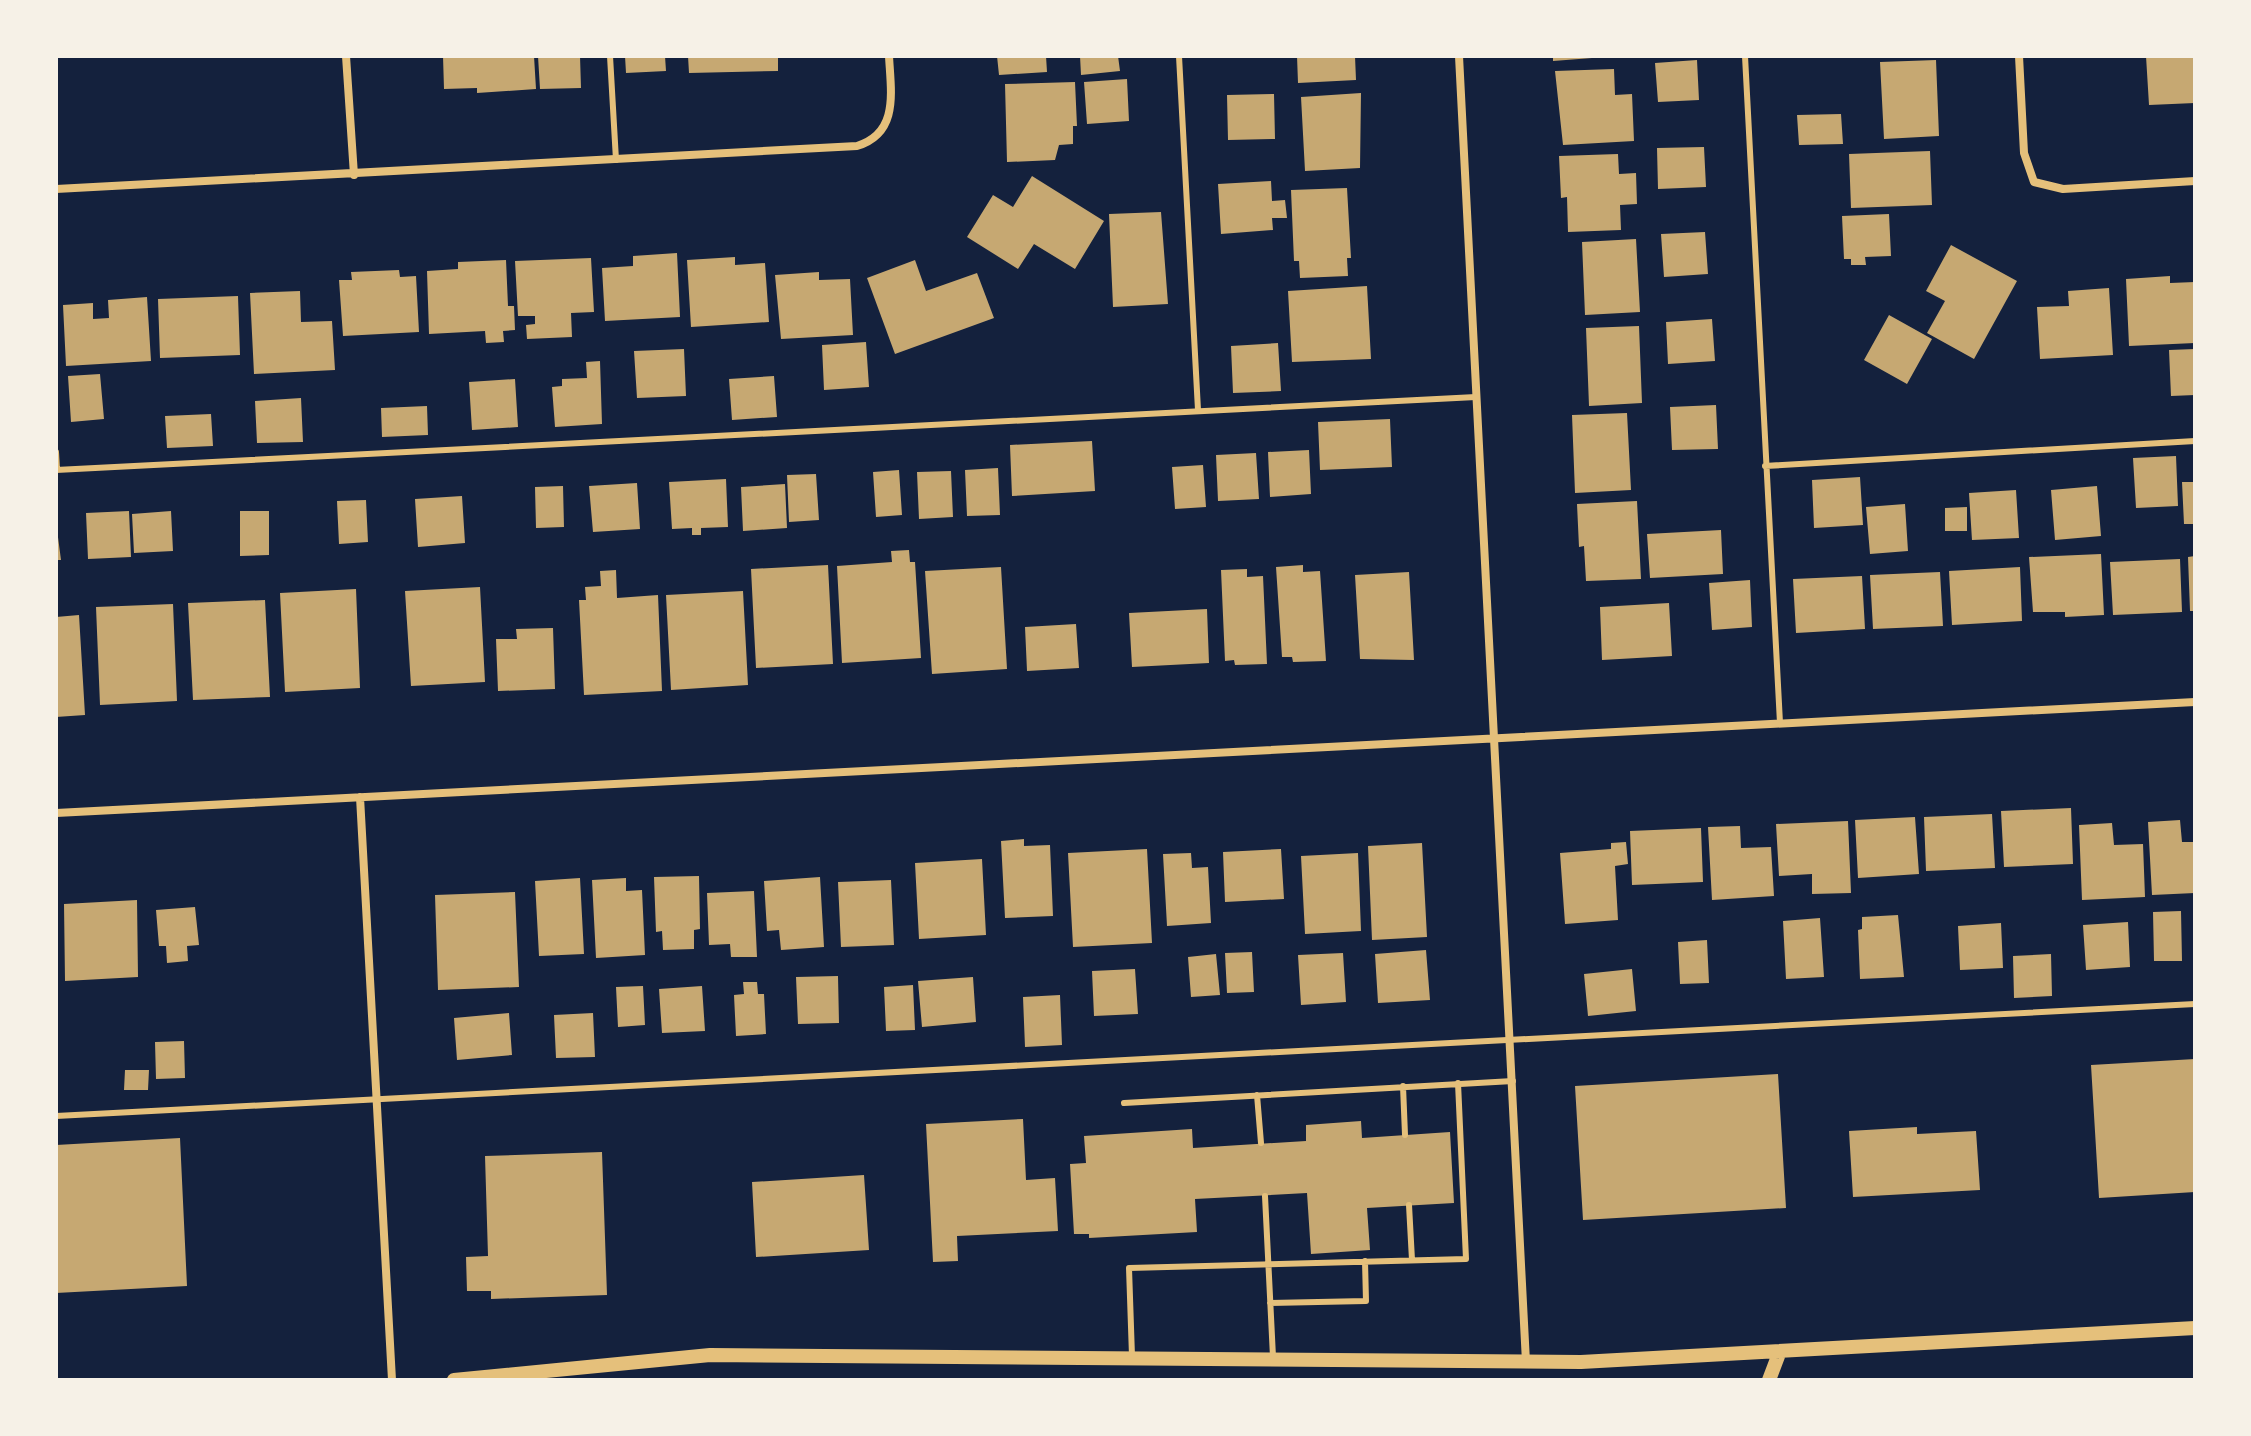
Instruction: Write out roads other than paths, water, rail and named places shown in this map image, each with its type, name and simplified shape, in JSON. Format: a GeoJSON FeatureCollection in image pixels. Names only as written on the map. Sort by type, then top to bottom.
{"type":"FeatureCollection","features":[{"type":"Feature","properties":{"kind":"street"},"geometry":{"type":"LineString","coordinates":[[346,56],[354,175]]}},
{"type":"Feature","properties":{"kind":"street"},"geometry":{"type":"LineString","coordinates":[[56,189],[857,146],[871,142],[887,126],[891,97],[889,56]]}},
{"type":"Feature","properties":{"kind":"street"},"geometry":{"type":"LineString","coordinates":[[1459,56],[1526,1362]]}},
{"type":"Feature","properties":{"kind":"street"},"geometry":{"type":"LineString","coordinates":[[2019,56],[2024,153],[2034,182],[2063,189],[2195,181]]}},
{"type":"Feature","properties":{"kind":"street"},"geometry":{"type":"LineString","coordinates":[[56,813],[2195,702]]}},
{"type":"Feature","properties":{"kind":"street"},"geometry":{"type":"LineString","coordinates":[[360,797],[392,1380]]}},
{"type":"Feature","properties":{"kind":"street"},"geometry":{"type":"LineString","coordinates":[[454,1380],[710,1355],[1273,1357],[1526,1362],[2195,1328]]}},
{"type":"Feature","properties":{"kind":"street"},"geometry":{"type":"LineString","coordinates":[[1769,1380],[1780,1351]]}},
{"type":"Feature","properties":{"kind":"lane"},"geometry":{"type":"LineString","coordinates":[[610,56],[616,160]]}},
{"type":"Feature","properties":{"kind":"lane"},"geometry":{"type":"LineString","coordinates":[[1179,56],[1198,410]]}},
{"type":"Feature","properties":{"kind":"lane"},"geometry":{"type":"LineString","coordinates":[[1745,56],[1780,723]]}},
{"type":"Feature","properties":{"kind":"lane"},"geometry":{"type":"LineString","coordinates":[[56,452],[56,470],[1476,397]]}},
{"type":"Feature","properties":{"kind":"lane"},"geometry":{"type":"LineString","coordinates":[[1765,466],[2195,441]]}},
{"type":"Feature","properties":{"kind":"lane"},"geometry":{"type":"LineString","coordinates":[[56,1116],[2195,1004]]}},
{"type":"Feature","properties":{"kind":"lane"},"geometry":{"type":"LineString","coordinates":[[1124,1103],[1513,1081]]}},
{"type":"Feature","properties":{"kind":"lane"},"geometry":{"type":"LineString","coordinates":[[1132,1356],[1129,1268],[1466,1259],[1458,1083]]}},
{"type":"Feature","properties":{"kind":"lane"},"geometry":{"type":"LineString","coordinates":[[1403,1086],[1405,1135]]}},
{"type":"Feature","properties":{"kind":"lane"},"geometry":{"type":"LineString","coordinates":[[1257,1095],[1261,1143]]}},
{"type":"Feature","properties":{"kind":"lane"},"geometry":{"type":"LineString","coordinates":[[1265,1196],[1273,1357]]}},
{"type":"Feature","properties":{"kind":"lane"},"geometry":{"type":"LineString","coordinates":[[1409,1205],[1412,1260]]}},
{"type":"Feature","properties":{"kind":"lane"},"geometry":{"type":"LineString","coordinates":[[1270,1303],[1366,1301],[1365,1261]]}}]}
